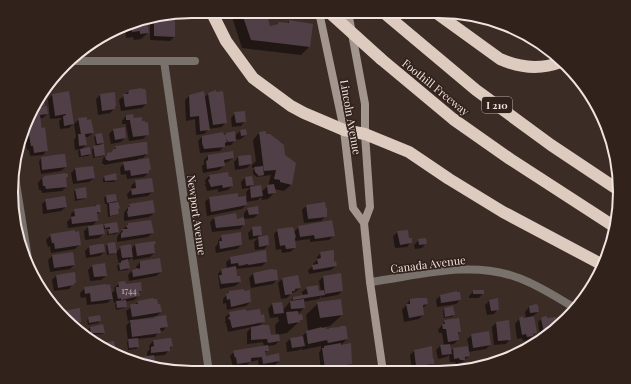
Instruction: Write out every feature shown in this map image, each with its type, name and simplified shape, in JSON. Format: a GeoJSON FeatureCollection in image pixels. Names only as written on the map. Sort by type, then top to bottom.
{"type":"FeatureCollection","features":[{"type":"Feature","properties":{"kind":"highway"},"geometry":{"type":"LineString","coordinates":[[214,18],[226,41],[253,78],[291,106],[304,114],[344,130],[365,134],[409,152],[449,179],[503,212],[598,262]]}},
{"type":"Feature","properties":{"kind":"highway","name":"Foothill Freeway"},"geometry":{"type":"LineString","coordinates":[[336,18],[381,59],[453,118],[510,159],[610,224]]}},
{"type":"Feature","properties":{"kind":"highway","name":"Foothill Freeway"},"geometry":{"type":"LineString","coordinates":[[390,18],[476,90],[551,145],[613,186]]}},
{"type":"Feature","properties":{"kind":"highway"},"geometry":{"type":"LineString","coordinates":[[443,18],[500,59],[511,64],[534,67],[556,63]]}},
{"type":"Feature","properties":{"kind":"main road","name":"Lincoln Avenue"},"geometry":{"type":"LineString","coordinates":[[320,18],[344,130],[353,208],[364,223]]}},
{"type":"Feature","properties":{"kind":"main road","name":"Lincoln Avenue"},"geometry":{"type":"LineString","coordinates":[[349,18],[365,104],[365,134],[370,207],[364,223],[370,282],[382,366]]}},
{"type":"Feature","properties":{"kind":"street"},"geometry":{"type":"LineString","coordinates":[[77,61],[195,61]]}},
{"type":"Feature","properties":{"kind":"street","name":"Newport Avenue"},"geometry":{"type":"LineString","coordinates":[[164,61],[208,366]]}},
{"type":"Feature","properties":{"kind":"street"},"geometry":{"type":"LineString","coordinates":[[18,198],[24,236]]}},
{"type":"Feature","properties":{"kind":"street","name":"Canada Avenue"},"geometry":{"type":"LineString","coordinates":[[370,282],[443,271],[466,269],[489,271],[515,276],[571,306]]}},
{"type":"Feature","properties":{"kind":"building"},"geometry":{"type":"Polygon","coordinates":[[[175,18],[175,37],[154,36],[154,22],[175,18]]]}},
{"type":"Feature","properties":{"kind":"building"},"geometry":{"type":"Polygon","coordinates":[[[243,18],[268,18],[270,26],[278,24],[278,22],[289,23],[289,20],[313,24],[310,47],[251,40],[243,18]]]}},
{"type":"Feature","properties":{"kind":"building"},"geometry":{"type":"Polygon","coordinates":[[[148,24],[149,33],[140,34],[140,31],[132,32],[132,29],[148,24]]]}},
{"type":"Feature","properties":{"kind":"building"},"geometry":{"type":"Polygon","coordinates":[[[142,88],[146,91],[147,104],[125,107],[123,94],[128,94],[129,90],[142,88]]]}},
{"type":"Feature","properties":{"kind":"building"},"geometry":{"type":"Polygon","coordinates":[[[216,90],[216,92],[223,91],[227,123],[213,125],[208,93],[216,90]]]}},
{"type":"Feature","properties":{"kind":"building"},"geometry":{"type":"Polygon","coordinates":[[[69,91],[74,124],[64,126],[63,116],[66,114],[55,116],[52,94],[69,91]]]}},
{"type":"Feature","properties":{"kind":"building"},"geometry":{"type":"Polygon","coordinates":[[[204,91],[210,130],[200,131],[199,116],[190,117],[189,95],[204,91]]]}},
{"type":"Feature","properties":{"kind":"building"},"geometry":{"type":"Polygon","coordinates":[[[115,92],[115,109],[102,111],[100,94],[115,92]]]}},
{"type":"Feature","properties":{"kind":"building"},"geometry":{"type":"Polygon","coordinates":[[[44,100],[45,106],[40,107],[44,100]]]}},
{"type":"Feature","properties":{"kind":"building"},"geometry":{"type":"Polygon","coordinates":[[[47,106],[48,114],[40,115],[42,128],[45,127],[48,151],[34,153],[28,132],[40,107],[47,106]]]}},
{"type":"Feature","properties":{"kind":"building"},"geometry":{"type":"Polygon","coordinates":[[[245,111],[246,122],[236,123],[234,112],[245,111]]]}},
{"type":"Feature","properties":{"kind":"building"},"geometry":{"type":"Polygon","coordinates":[[[133,114],[134,118],[142,117],[142,121],[145,121],[146,123],[148,122],[149,135],[133,137],[130,120],[126,120],[126,115],[133,114]]]}},
{"type":"Feature","properties":{"kind":"building"},"geometry":{"type":"Polygon","coordinates":[[[87,117],[87,120],[91,119],[94,133],[85,134],[87,145],[79,146],[78,134],[81,134],[78,118],[87,117]]]}},
{"type":"Feature","properties":{"kind":"building"},"geometry":{"type":"Polygon","coordinates":[[[125,127],[126,138],[115,140],[113,129],[125,127]]]}},
{"type":"Feature","properties":{"kind":"building"},"geometry":{"type":"Polygon","coordinates":[[[246,129],[247,135],[241,136],[240,130],[246,129]]]}},
{"type":"Feature","properties":{"kind":"building"},"geometry":{"type":"Polygon","coordinates":[[[235,131],[236,141],[228,142],[226,138],[227,142],[225,143],[225,147],[204,149],[202,136],[223,132],[224,135],[226,135],[226,133],[235,131]]]}},
{"type":"Feature","properties":{"kind":"building"},"geometry":{"type":"Polygon","coordinates":[[[266,131],[266,134],[270,134],[284,145],[285,155],[296,163],[292,185],[274,179],[276,170],[264,171],[259,132],[266,131]]]}},
{"type":"Feature","properties":{"kind":"building"},"geometry":{"type":"Polygon","coordinates":[[[102,133],[104,143],[97,144],[95,134],[102,133]]]}},
{"type":"Feature","properties":{"kind":"building"},"geometry":{"type":"Polygon","coordinates":[[[147,142],[148,154],[108,161],[106,160],[105,156],[107,156],[107,153],[112,152],[113,149],[116,149],[115,146],[147,142]]]}},
{"type":"Feature","properties":{"kind":"building"},"geometry":{"type":"Polygon","coordinates":[[[104,144],[105,155],[95,157],[93,146],[104,144]]]}},
{"type":"Feature","properties":{"kind":"building"},"geometry":{"type":"Polygon","coordinates":[[[90,147],[91,154],[81,156],[80,149],[90,147]]]}},
{"type":"Feature","properties":{"kind":"building"},"geometry":{"type":"Polygon","coordinates":[[[233,151],[234,158],[224,160],[225,166],[207,169],[206,161],[208,160],[208,155],[233,151]]]}},
{"type":"Feature","properties":{"kind":"building"},"geometry":{"type":"Polygon","coordinates":[[[65,154],[67,167],[42,170],[41,157],[65,154]]]}},
{"type":"Feature","properties":{"kind":"building"},"geometry":{"type":"Polygon","coordinates":[[[251,155],[252,164],[239,166],[238,156],[251,155]]]}},
{"type":"Feature","properties":{"kind":"building"},"geometry":{"type":"Polygon","coordinates":[[[149,158],[151,170],[149,170],[149,173],[131,176],[130,170],[125,171],[123,162],[149,158]]]}},
{"type":"Feature","properties":{"kind":"building"},"geometry":{"type":"Polygon","coordinates":[[[93,166],[95,178],[77,181],[75,168],[93,166]]]}},
{"type":"Feature","properties":{"kind":"building"},"geometry":{"type":"Polygon","coordinates":[[[263,166],[264,175],[259,176],[255,172],[254,167],[263,166]]]}},
{"type":"Feature","properties":{"kind":"building"},"geometry":{"type":"Polygon","coordinates":[[[228,172],[229,177],[232,177],[233,186],[223,188],[222,185],[211,187],[208,180],[210,179],[209,175],[228,172]]]}},
{"type":"Feature","properties":{"kind":"building"},"geometry":{"type":"Polygon","coordinates":[[[65,173],[68,174],[68,177],[66,177],[67,187],[46,189],[45,186],[43,186],[42,178],[44,176],[65,173]]]}},
{"type":"Feature","properties":{"kind":"building"},"geometry":{"type":"Polygon","coordinates":[[[116,173],[117,180],[105,181],[104,176],[116,173]]]}},
{"type":"Feature","properties":{"kind":"building"},"geometry":{"type":"Polygon","coordinates":[[[252,176],[254,185],[246,186],[245,177],[252,176]]]}},
{"type":"Feature","properties":{"kind":"building"},"geometry":{"type":"Polygon","coordinates":[[[152,178],[154,192],[132,195],[131,189],[136,188],[135,180],[152,178]]]}},
{"type":"Feature","properties":{"kind":"building"},"geometry":{"type":"Polygon","coordinates":[[[274,184],[276,193],[268,194],[267,185],[274,184]]]}},
{"type":"Feature","properties":{"kind":"building"},"geometry":{"type":"Polygon","coordinates":[[[261,185],[263,196],[251,198],[250,187],[261,185]]]}},
{"type":"Feature","properties":{"kind":"building"},"geometry":{"type":"Polygon","coordinates":[[[86,187],[87,198],[77,199],[75,189],[86,187]]]}},
{"type":"Feature","properties":{"kind":"building"},"geometry":{"type":"Polygon","coordinates":[[[238,193],[238,197],[246,196],[247,205],[211,212],[209,197],[238,193]]]}},
{"type":"Feature","properties":{"kind":"building"},"geometry":{"type":"Polygon","coordinates":[[[116,194],[117,201],[107,203],[106,195],[116,194]]]}},
{"type":"Feature","properties":{"kind":"building"},"geometry":{"type":"Polygon","coordinates":[[[65,196],[67,207],[47,210],[45,199],[65,196]]]}},
{"type":"Feature","properties":{"kind":"building"},"geometry":{"type":"Polygon","coordinates":[[[153,200],[155,213],[128,217],[127,211],[128,207],[130,207],[129,204],[153,200]]]}},
{"type":"Feature","properties":{"kind":"building"},"geometry":{"type":"Polygon","coordinates":[[[118,202],[120,208],[118,209],[119,214],[110,216],[109,203],[118,202]]]}},
{"type":"Feature","properties":{"kind":"building"},"geometry":{"type":"Polygon","coordinates":[[[325,202],[327,217],[308,219],[306,205],[325,202]]]}},
{"type":"Feature","properties":{"kind":"building"},"geometry":{"type":"Polygon","coordinates":[[[100,204],[101,212],[97,212],[98,221],[72,224],[71,217],[75,216],[74,209],[96,206],[100,204]]]}},
{"type":"Feature","properties":{"kind":"building"},"geometry":{"type":"Polygon","coordinates":[[[258,206],[259,214],[249,215],[247,208],[258,206]]]}},
{"type":"Feature","properties":{"kind":"building"},"geometry":{"type":"Polygon","coordinates":[[[236,213],[237,219],[244,217],[245,225],[216,228],[214,217],[236,213]]]}},
{"type":"Feature","properties":{"kind":"building"},"geometry":{"type":"Polygon","coordinates":[[[151,220],[154,233],[121,238],[121,233],[123,232],[122,229],[128,229],[126,225],[128,225],[128,223],[151,220]]]}},
{"type":"Feature","properties":{"kind":"building"},"geometry":{"type":"Polygon","coordinates":[[[332,220],[335,236],[315,239],[314,235],[300,237],[298,226],[332,220]]]}},
{"type":"Feature","properties":{"kind":"building"},"geometry":{"type":"Polygon","coordinates":[[[117,222],[119,232],[109,234],[108,229],[110,229],[110,227],[105,228],[104,224],[117,222]]]}},
{"type":"Feature","properties":{"kind":"building"},"geometry":{"type":"Polygon","coordinates":[[[103,224],[105,234],[89,236],[88,226],[103,224]]]}},
{"type":"Feature","properties":{"kind":"building"},"geometry":{"type":"Polygon","coordinates":[[[261,226],[262,235],[253,236],[252,227],[261,226]]]}},
{"type":"Feature","properties":{"kind":"building"},"geometry":{"type":"Polygon","coordinates":[[[293,227],[296,237],[296,248],[286,249],[285,245],[280,246],[277,229],[293,227]]]}},
{"type":"Feature","properties":{"kind":"building"},"geometry":{"type":"Polygon","coordinates":[[[75,230],[75,232],[79,231],[81,245],[55,249],[50,234],[75,230]]]}},
{"type":"Feature","properties":{"kind":"building"},"geometry":{"type":"Polygon","coordinates":[[[408,230],[409,238],[412,238],[412,243],[400,245],[397,231],[408,230]]]}},
{"type":"Feature","properties":{"kind":"building"},"geometry":{"type":"Polygon","coordinates":[[[241,232],[242,245],[220,249],[219,241],[222,241],[221,235],[241,232]]]}},
{"type":"Feature","properties":{"kind":"building"},"geometry":{"type":"Polygon","coordinates":[[[268,235],[269,245],[259,247],[258,237],[268,235]]]}},
{"type":"Feature","properties":{"kind":"building"},"geometry":{"type":"Polygon","coordinates":[[[426,238],[427,244],[419,245],[418,239],[426,238]]]}},
{"type":"Feature","properties":{"kind":"building"},"geometry":{"type":"Polygon","coordinates":[[[155,241],[155,253],[137,256],[135,244],[155,241]]]}},
{"type":"Feature","properties":{"kind":"building"},"geometry":{"type":"Polygon","coordinates":[[[115,242],[117,253],[109,254],[107,243],[115,242]]]}},
{"type":"Feature","properties":{"kind":"building"},"geometry":{"type":"Polygon","coordinates":[[[104,244],[105,252],[90,255],[89,246],[104,244]]]}},
{"type":"Feature","properties":{"kind":"building"},"geometry":{"type":"Polygon","coordinates":[[[131,244],[133,257],[122,258],[120,246],[131,244]]]}},
{"type":"Feature","properties":{"kind":"building"},"geometry":{"type":"Polygon","coordinates":[[[266,250],[267,262],[239,266],[238,263],[231,264],[230,257],[266,250]]]}},
{"type":"Feature","properties":{"kind":"building"},"geometry":{"type":"Polygon","coordinates":[[[334,250],[334,262],[336,261],[337,266],[313,270],[312,265],[318,264],[317,259],[321,258],[320,252],[334,250]]]}},
{"type":"Feature","properties":{"kind":"building"},"geometry":{"type":"Polygon","coordinates":[[[73,252],[75,265],[54,268],[52,255],[73,252]]]}},
{"type":"Feature","properties":{"kind":"building"},"geometry":{"type":"Polygon","coordinates":[[[160,258],[162,272],[133,277],[132,270],[136,268],[140,269],[140,261],[160,258]]]}},
{"type":"Feature","properties":{"kind":"building"},"geometry":{"type":"Polygon","coordinates":[[[128,259],[130,268],[120,270],[119,263],[128,259]]]}},
{"type":"Feature","properties":{"kind":"building"},"geometry":{"type":"Polygon","coordinates":[[[105,263],[107,276],[94,277],[92,265],[105,263]]]}},
{"type":"Feature","properties":{"kind":"building"},"geometry":{"type":"Polygon","coordinates":[[[236,266],[237,276],[240,276],[241,282],[221,284],[219,275],[222,275],[221,269],[236,266]]]}},
{"type":"Feature","properties":{"kind":"building"},"geometry":{"type":"Polygon","coordinates":[[[271,269],[277,270],[278,280],[255,284],[253,273],[271,269]]]}},
{"type":"Feature","properties":{"kind":"building"},"geometry":{"type":"Polygon","coordinates":[[[75,272],[76,283],[74,283],[74,285],[58,288],[56,275],[75,272]]]}},
{"type":"Feature","properties":{"kind":"building"},"geometry":{"type":"Polygon","coordinates":[[[341,273],[343,291],[325,294],[323,276],[341,273]]]}},
{"type":"Feature","properties":{"kind":"building"},"geometry":{"type":"Polygon","coordinates":[[[298,275],[301,288],[292,291],[292,294],[285,295],[282,278],[298,275]]]}},
{"type":"Feature","properties":{"kind":"building"},"geometry":{"type":"Polygon","coordinates":[[[125,281],[126,284],[141,282],[142,291],[139,291],[140,296],[121,300],[121,298],[118,299],[116,287],[119,287],[118,282],[125,281]]]}},
{"type":"Feature","properties":{"kind":"building"},"geometry":{"type":"Polygon","coordinates":[[[110,284],[113,299],[91,302],[90,293],[85,294],[84,287],[110,284]]]}},
{"type":"Feature","properties":{"kind":"building"},"geometry":{"type":"Polygon","coordinates":[[[318,285],[319,291],[324,290],[325,295],[293,300],[293,297],[308,294],[306,287],[318,285]]]}},
{"type":"Feature","properties":{"kind":"building"},"geometry":{"type":"Polygon","coordinates":[[[244,289],[244,291],[250,290],[251,302],[231,307],[230,299],[227,300],[226,294],[229,293],[229,291],[244,289]]]}},
{"type":"Feature","properties":{"kind":"building"},"geometry":{"type":"Polygon","coordinates":[[[473,290],[484,290],[484,294],[473,294],[473,290]]]}},
{"type":"Feature","properties":{"kind":"building"},"geometry":{"type":"Polygon","coordinates":[[[457,291],[460,292],[461,300],[441,303],[440,295],[457,291]]]}},
{"type":"Feature","properties":{"kind":"building"},"geometry":{"type":"Polygon","coordinates":[[[153,298],[157,299],[162,312],[132,317],[130,305],[138,304],[137,301],[153,298]]]}},
{"type":"Feature","properties":{"kind":"building"},"geometry":{"type":"Polygon","coordinates":[[[427,298],[428,304],[423,305],[424,315],[409,318],[406,304],[410,304],[410,299],[427,298]]]}},
{"type":"Feature","properties":{"kind":"building"},"geometry":{"type":"Polygon","coordinates":[[[498,298],[499,310],[491,311],[489,300],[498,298]]]}},
{"type":"Feature","properties":{"kind":"building"},"geometry":{"type":"Polygon","coordinates":[[[304,299],[305,308],[291,309],[290,301],[304,299]]]}},
{"type":"Feature","properties":{"kind":"building"},"geometry":{"type":"Polygon","coordinates":[[[341,299],[343,315],[320,318],[317,302],[341,299]]]}},
{"type":"Feature","properties":{"kind":"building"},"geometry":{"type":"Polygon","coordinates":[[[126,300],[127,307],[117,308],[116,301],[126,300]]]}},
{"type":"Feature","properties":{"kind":"building"},"geometry":{"type":"Polygon","coordinates":[[[282,302],[284,313],[274,314],[272,303],[282,302]]]}},
{"type":"Feature","properties":{"kind":"building"},"geometry":{"type":"Polygon","coordinates":[[[536,304],[538,305],[539,312],[530,313],[529,306],[536,304]]]}},
{"type":"Feature","properties":{"kind":"building"},"geometry":{"type":"Polygon","coordinates":[[[453,306],[455,315],[445,317],[444,308],[453,306]]]}},
{"type":"Feature","properties":{"kind":"building"},"geometry":{"type":"Polygon","coordinates":[[[80,308],[81,322],[77,323],[65,311],[80,308]]]}},
{"type":"Feature","properties":{"kind":"building"},"geometry":{"type":"Polygon","coordinates":[[[246,309],[246,311],[260,309],[261,315],[264,314],[265,322],[232,328],[228,317],[230,317],[229,312],[246,309]]]}},
{"type":"Feature","properties":{"kind":"building"},"geometry":{"type":"Polygon","coordinates":[[[298,311],[299,315],[302,314],[303,320],[288,324],[286,312],[298,311]]]}},
{"type":"Feature","properties":{"kind":"building"},"geometry":{"type":"Polygon","coordinates":[[[100,315],[101,321],[89,323],[88,317],[100,315]]]}},
{"type":"Feature","properties":{"kind":"building"},"geometry":{"type":"Polygon","coordinates":[[[166,315],[168,327],[160,328],[161,333],[132,337],[130,320],[154,318],[166,315]]]}},
{"type":"Feature","properties":{"kind":"building"},"geometry":{"type":"Polygon","coordinates":[[[523,316],[523,318],[534,316],[537,333],[533,334],[533,336],[527,337],[526,334],[522,335],[519,318],[523,316]]]}},
{"type":"Feature","properties":{"kind":"building"},"geometry":{"type":"Polygon","coordinates":[[[542,317],[556,317],[556,321],[544,331],[541,319],[542,317]]]}},
{"type":"Feature","properties":{"kind":"building"},"geometry":{"type":"Polygon","coordinates":[[[459,318],[461,332],[458,332],[459,340],[448,342],[446,329],[443,329],[442,324],[445,324],[444,320],[459,318]]]}},
{"type":"Feature","properties":{"kind":"building"},"geometry":{"type":"Polygon","coordinates":[[[509,320],[511,340],[498,341],[496,322],[509,320]]]}},
{"type":"Feature","properties":{"kind":"building"},"geometry":{"type":"Polygon","coordinates":[[[103,324],[105,333],[91,333],[90,327],[103,324]]]}},
{"type":"Feature","properties":{"kind":"building"},"geometry":{"type":"Polygon","coordinates":[[[269,325],[271,335],[279,334],[280,341],[268,343],[267,339],[251,340],[251,327],[269,325]]]}},
{"type":"Feature","properties":{"kind":"building"},"geometry":{"type":"Polygon","coordinates":[[[346,326],[348,339],[328,343],[327,340],[308,344],[306,331],[322,327],[329,329],[346,326]]]}},
{"type":"Feature","properties":{"kind":"building"},"geometry":{"type":"Polygon","coordinates":[[[489,331],[491,345],[473,348],[471,334],[489,331]]]}},
{"type":"Feature","properties":{"kind":"building"},"geometry":{"type":"Polygon","coordinates":[[[303,336],[305,346],[292,348],[290,338],[303,336]]]}},
{"type":"Feature","properties":{"kind":"building"},"geometry":{"type":"Polygon","coordinates":[[[138,338],[139,347],[129,348],[128,339],[138,338]]]}},
{"type":"Feature","properties":{"kind":"building"},"geometry":{"type":"Polygon","coordinates":[[[171,338],[173,346],[170,347],[170,351],[151,353],[151,347],[154,346],[153,340],[171,338]]]}},
{"type":"Feature","properties":{"kind":"building"},"geometry":{"type":"Polygon","coordinates":[[[114,341],[115,348],[105,343],[114,341]]]}},
{"type":"Feature","properties":{"kind":"building"},"geometry":{"type":"Polygon","coordinates":[[[351,343],[352,364],[341,366],[325,366],[322,348],[324,348],[324,346],[351,343]]]}},
{"type":"Feature","properties":{"kind":"building"},"geometry":{"type":"Polygon","coordinates":[[[450,344],[452,354],[442,355],[440,345],[450,344]]]}},
{"type":"Feature","properties":{"kind":"building"},"geometry":{"type":"Polygon","coordinates":[[[268,345],[269,351],[265,351],[266,356],[279,353],[280,361],[263,364],[262,357],[251,358],[251,362],[237,364],[233,351],[268,345]]]}},
{"type":"Feature","properties":{"kind":"building"},"geometry":{"type":"Polygon","coordinates":[[[432,346],[434,364],[416,366],[414,350],[432,346]]]}},
{"type":"Feature","properties":{"kind":"building"},"geometry":{"type":"Polygon","coordinates":[[[468,346],[470,356],[465,357],[465,360],[460,360],[459,358],[454,359],[453,348],[468,346]]]}},
{"type":"Feature","properties":{"kind":"building"},"geometry":{"type":"Polygon","coordinates":[[[154,355],[155,362],[147,360],[138,357],[154,355]]]}}]}
